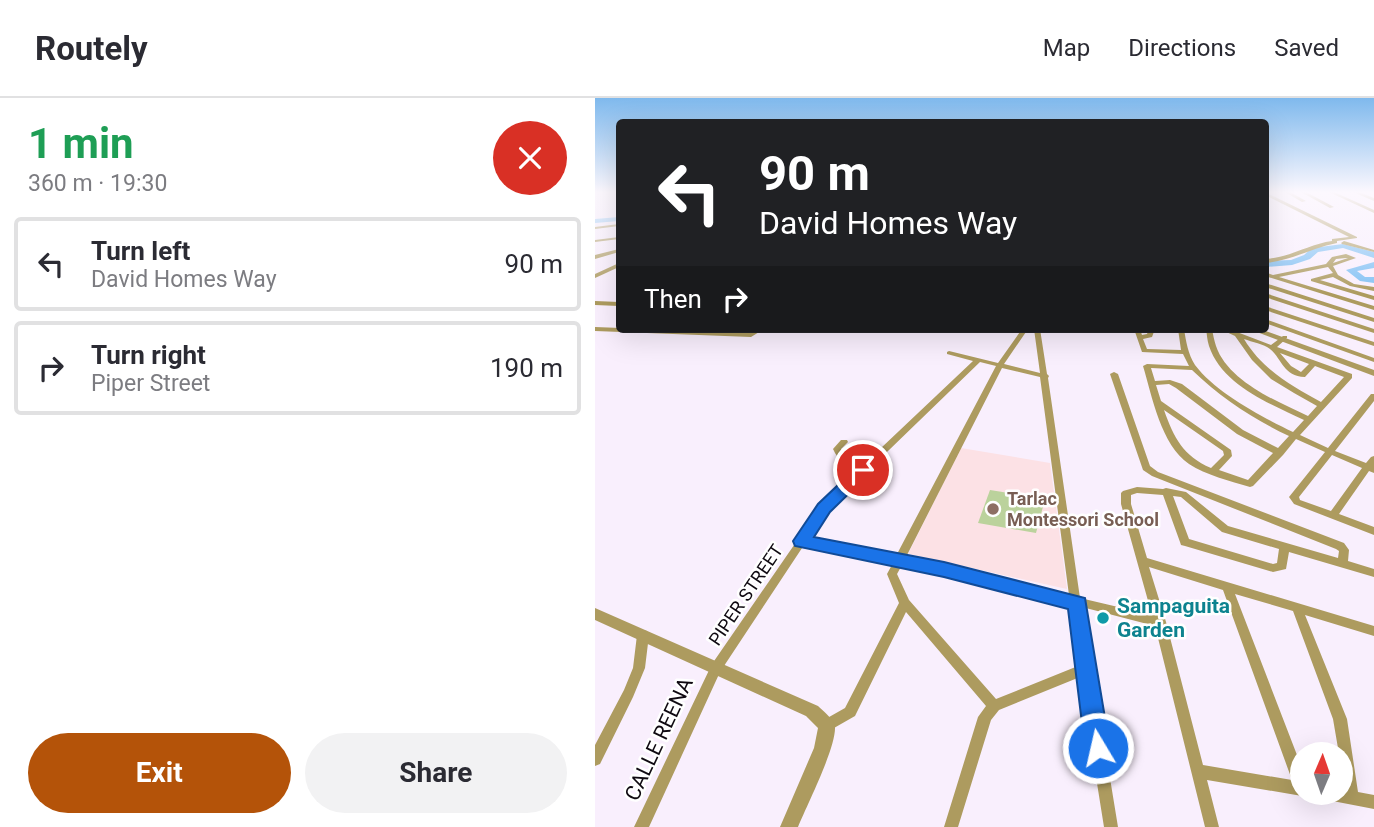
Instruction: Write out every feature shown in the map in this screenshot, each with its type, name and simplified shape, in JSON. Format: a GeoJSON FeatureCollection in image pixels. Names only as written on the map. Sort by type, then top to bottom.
{"type":"FeatureCollection","features":[{"type":"Feature","properties":{"kind":"street"},"geometry":{"type":"LineString","coordinates":[[1331,226],[1355,238],[1334,240],[1335,242]]}},
{"type":"Feature","properties":{"kind":"street"},"geometry":{"type":"LineString","coordinates":[[595,241],[616,238]]}},
{"type":"Feature","properties":{"kind":"street"},"geometry":{"type":"LineString","coordinates":[[1269,261],[1285,259],[1308,247],[1335,242],[1373,251]]}},
{"type":"Feature","properties":{"kind":"street"},"geometry":{"type":"LineString","coordinates":[[595,257],[616,252]]}},
{"type":"Feature","properties":{"kind":"street"},"geometry":{"type":"LineString","coordinates":[[1269,275],[1329,264],[1337,273],[1334,275]]}},
{"type":"Feature","properties":{"kind":"street"},"geometry":{"type":"LineString","coordinates":[[595,276],[616,266]]}},
{"type":"Feature","properties":{"kind":"street"},"geometry":{"type":"LineString","coordinates":[[1269,275],[1374,308]]}},
{"type":"Feature","properties":{"kind":"street"},"geometry":{"type":"LineString","coordinates":[[1295,284],[1334,275],[1352,285],[1374,289]]}},
{"type":"Feature","properties":{"kind":"street"},"geometry":{"type":"LineString","coordinates":[[1313,280],[1374,298]]}},
{"type":"Feature","properties":{"kind":"street"},"geometry":{"type":"LineString","coordinates":[[1269,286],[1374,320]]}},
{"type":"Feature","properties":{"kind":"street"},"geometry":{"type":"LineString","coordinates":[[1269,296],[1374,331]]}},
{"type":"Feature","properties":{"kind":"street"},"geometry":{"type":"LineString","coordinates":[[595,303],[616,303]]}},
{"type":"Feature","properties":{"kind":"street"},"geometry":{"type":"LineString","coordinates":[[1269,309],[1374,345],[1362,356]]}},
{"type":"Feature","properties":{"kind":"street"},"geometry":{"type":"LineString","coordinates":[[1269,322],[1374,360]]}},
{"type":"Feature","properties":{"kind":"street"},"geometry":{"type":"LineString","coordinates":[[595,329],[616,330]]}},
{"type":"Feature","properties":{"kind":"street"},"geometry":{"type":"LineString","coordinates":[[1269,332],[1374,372]]}},
{"type":"Feature","properties":{"kind":"street"},"geometry":{"type":"LineString","coordinates":[[699,333],[754,333]]}},
{"type":"Feature","properties":{"kind":"street"},"geometry":{"type":"LineString","coordinates":[[994,706],[905,603],[892,574],[1000,365],[1021,333]]}},
{"type":"Feature","properties":{"kind":"street"},"geometry":{"type":"LineString","coordinates":[[1038,333],[1085,669],[1111,827]]}},
{"type":"Feature","properties":{"kind":"street"},"geometry":{"type":"LineString","coordinates":[[1138,333],[1158,402],[1185,457],[1250,484],[1349,376],[1233,333]]}},
{"type":"Feature","properties":{"kind":"street"},"geometry":{"type":"LineString","coordinates":[[1182,333],[1186,352],[1194,368],[1238,405],[1330,450],[1372,466],[1332,516]]}},
{"type":"Feature","properties":{"kind":"street"},"geometry":{"type":"LineString","coordinates":[[1210,333],[1214,348],[1228,369],[1259,394],[1309,420]]}},
{"type":"Feature","properties":{"kind":"street"},"geometry":{"type":"LineString","coordinates":[[1266,333],[1283,338]]}},
{"type":"Feature","properties":{"kind":"street"},"geometry":{"type":"LineString","coordinates":[[1238,335],[1248,353],[1266,373],[1322,405]]}},
{"type":"Feature","properties":{"kind":"street"},"geometry":{"type":"LineString","coordinates":[[1272,347],[1283,338]]}},
{"type":"Feature","properties":{"kind":"street"},"geometry":{"type":"LineString","coordinates":[[1272,347],[1277,357],[1300,375],[1304,375],[1314,363]]}},
{"type":"Feature","properties":{"kind":"street"},"geometry":{"type":"LineString","coordinates":[[1144,351],[1186,352]]}},
{"type":"Feature","properties":{"kind":"street"},"geometry":{"type":"LineString","coordinates":[[949,353],[1045,376]]}},
{"type":"Feature","properties":{"kind":"street","name":"PIPER STREET"},"geometry":{"type":"LineString","coordinates":[[716,668],[824,508],[978,360]]}},
{"type":"Feature","properties":{"kind":"street"},"geometry":{"type":"LineString","coordinates":[[1147,366],[1194,368]]}},
{"type":"Feature","properties":{"kind":"street"},"geometry":{"type":"LineString","coordinates":[[1114,374],[1146,468],[1184,490],[1340,546],[1344,550],[1343,564]]}},
{"type":"Feature","properties":{"kind":"street"},"geometry":{"type":"LineString","coordinates":[[1152,383],[1179,386],[1240,432],[1280,453]]}},
{"type":"Feature","properties":{"kind":"street"},"geometry":{"type":"LineString","coordinates":[[1374,396],[1294,497],[1297,502],[1374,531]]}},
{"type":"Feature","properties":{"kind":"street"},"geometry":{"type":"LineString","coordinates":[[1158,402],[1227,450],[1228,456],[1214,470]]}},
{"type":"Feature","properties":{"kind":"street"},"geometry":{"type":"LineString","coordinates":[[844,442],[837,449],[839,454],[851,466],[863,470]]}},
{"type":"Feature","properties":{"kind":"street"},"geometry":{"type":"LineString","coordinates":[[1212,827],[1160,622],[1126,504],[1126,493],[1137,490],[1184,490],[1225,529],[1374,573]]}},
{"type":"Feature","properties":{"kind":"street"},"geometry":{"type":"LineString","coordinates":[[1166,491],[1185,542],[1273,568],[1282,566],[1284,547]]}},
{"type":"Feature","properties":{"kind":"street"},"geometry":{"type":"LineString","coordinates":[[802,541],[944,569],[1077,604],[1160,622]]}},
{"type":"Feature","properties":{"kind":"street"},"geometry":{"type":"LineString","coordinates":[[1142,561],[1374,631]]}},
{"type":"Feature","properties":{"kind":"street"},"geometry":{"type":"LineString","coordinates":[[1227,586],[1290,756]]}},
{"type":"Feature","properties":{"kind":"street"},"geometry":{"type":"LineString","coordinates":[[789,827],[822,749],[827,726],[849,712],[858,699],[905,603]]}},
{"type":"Feature","properties":{"kind":"street"},"geometry":{"type":"LineString","coordinates":[[1297,608],[1340,719],[1343,742]]}},
{"type":"Feature","properties":{"kind":"street"},"geometry":{"type":"LineString","coordinates":[[595,614],[812,711],[827,726]]}},
{"type":"Feature","properties":{"kind":"street"},"geometry":{"type":"LineString","coordinates":[[595,759],[639,668],[643,635]]}},
{"type":"Feature","properties":{"kind":"street","name":"CALLE REENA"},"geometry":{"type":"LineString","coordinates":[[641,827],[716,668]]}},
{"type":"Feature","properties":{"kind":"street"},"geometry":{"type":"LineString","coordinates":[[951,827],[985,718],[994,706],[1085,669]]}},
{"type":"Feature","properties":{"kind":"street"},"geometry":{"type":"LineString","coordinates":[[1198,771],[1290,786]]}},
{"type":"Feature","properties":{"kind":"street"},"geometry":{"type":"LineString","coordinates":[[1353,798],[1374,802]]}},
{"type":"Feature","properties":{"kind":"shaded area","name":"Tarlac Montessori School"},"geometry":{"type":"Polygon","coordinates":[[[961,448],[1050,463],[1067,589],[908,554],[961,448]]]}},
{"type":"Feature","properties":{"kind":"green space"},"geometry":{"type":"Polygon","coordinates":[[[990,490],[1045,499],[1036,533],[978,523],[990,490]]]}},
{"type":"Feature","properties":{"kind":"waterway"},"geometry":{"type":"LineString","coordinates":[[1269,264],[1292,262],[1307,257],[1315,250],[1343,246],[1374,255]]}},
{"type":"Feature","properties":{"kind":"waterway"},"geometry":{"type":"LineString","coordinates":[[1374,265],[1350,270],[1363,279],[1374,280]]}},
{"type":"Feature","properties":{"kind":"place","name":"Tarlac Montessori School"},"geometry":{"type":"Point","coordinates":[993,509]}},
{"type":"Feature","properties":{"kind":"place","name":"Sampaguita Garden"},"geometry":{"type":"Point","coordinates":[1103,618]}},
{"type":"Feature","properties":{"kind":"route"},"geometry":{"type":"LineString","coordinates":[[863,470],[824,508],[802,541],[944,569],[1077,604],[1098,748]]}}]}
